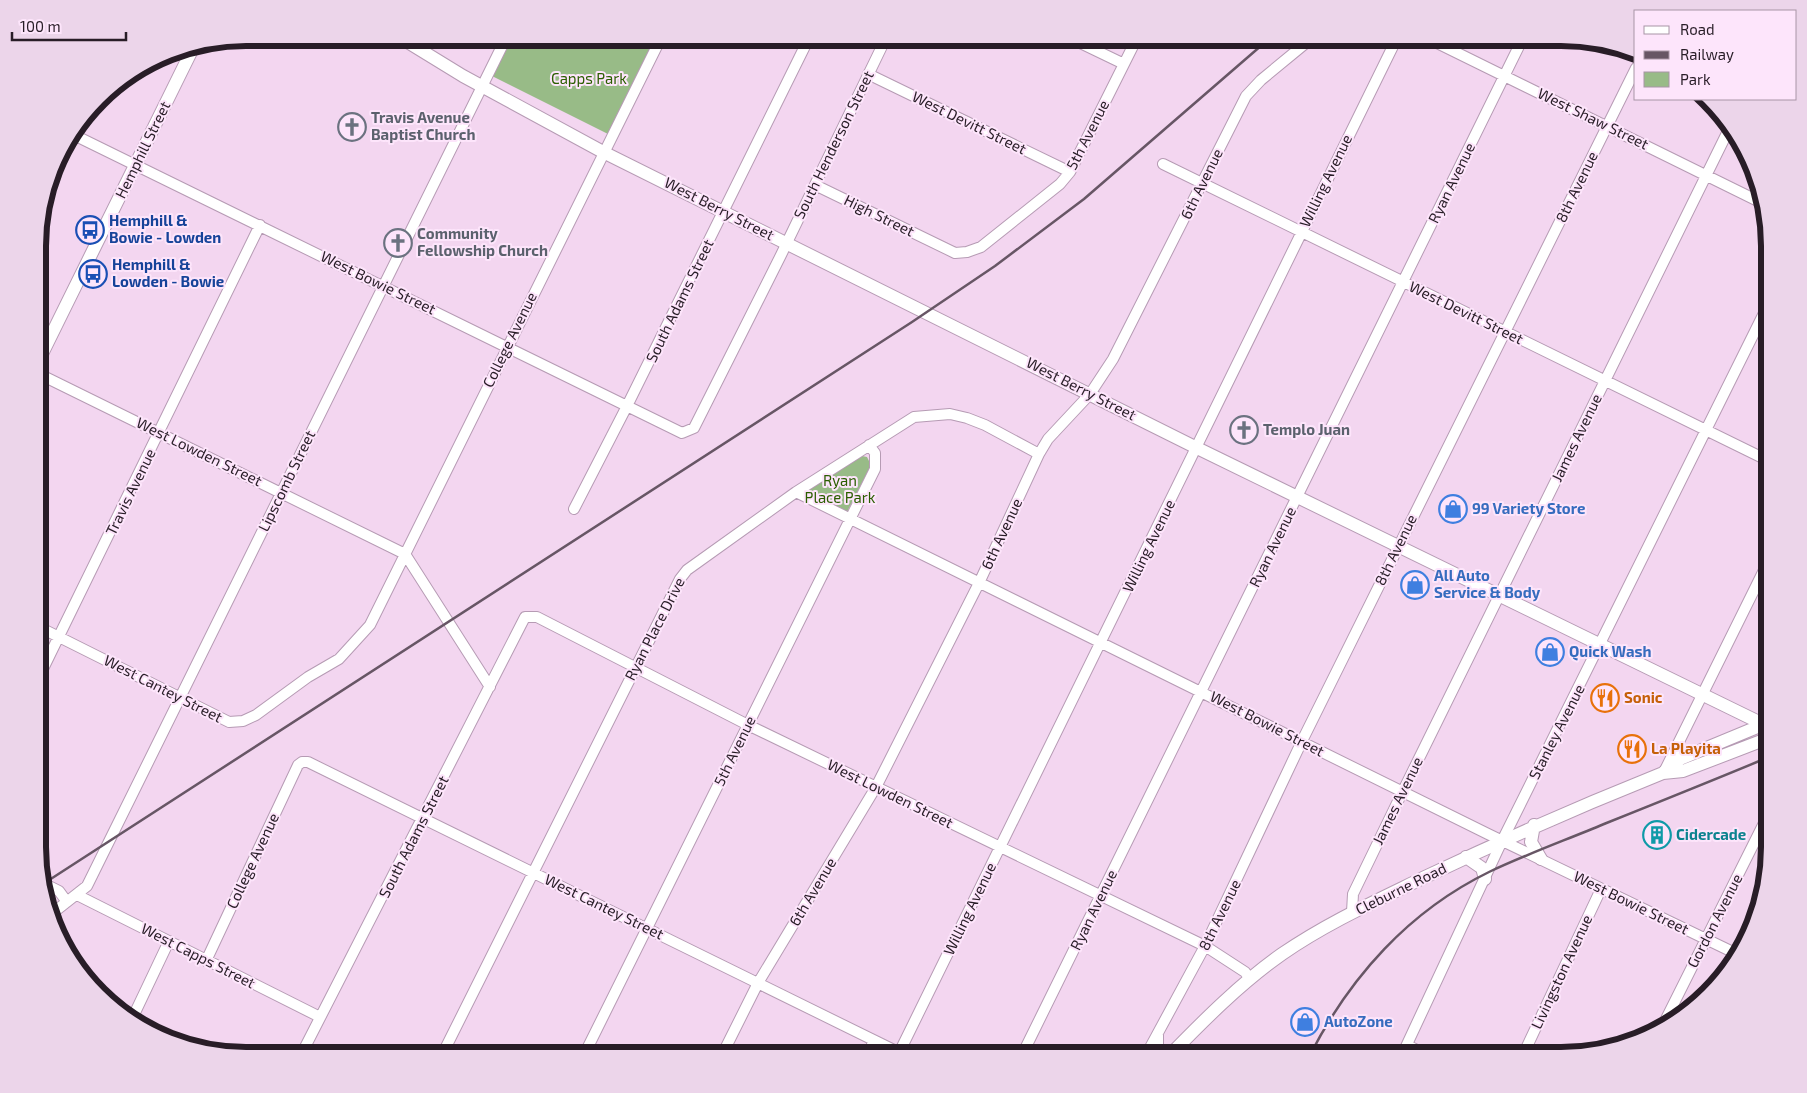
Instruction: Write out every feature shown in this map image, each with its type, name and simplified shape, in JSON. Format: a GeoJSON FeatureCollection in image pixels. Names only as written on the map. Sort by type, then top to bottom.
{"type":"FeatureCollection","features":[{"type":"Feature","properties":{"kind":"main road","name":"West Berry Street"},"geometry":{"type":"LineString","coordinates":[[415,46],[481,87],[603,152],[786,244],[1197,448],[1703,695],[1761,721]]}},
{"type":"Feature","properties":{"kind":"main road","name":"Hemphill Street"},"geometry":{"type":"LineString","coordinates":[[46,346],[190,55]]}},
{"type":"Feature","properties":{"kind":"main road","name":"Cleburne Road"},"geometry":{"type":"LineString","coordinates":[[1664,773],[1680,760],[1761,726]]}},
{"type":"Feature","properties":{"kind":"main road","name":"Cleburne Road"},"geometry":{"type":"LineString","coordinates":[[1178,1047],[1250,979],[1312,935],[1352,912],[1534,825],[1664,773],[1683,771],[1761,741]]}},
{"type":"Feature","properties":{"kind":"main road"},"geometry":{"type":"LineString","coordinates":[[1534,825],[1531,842],[1541,859]]}},
{"type":"Feature","properties":{"kind":"main road"},"geometry":{"type":"LineString","coordinates":[[1466,857],[1482,868],[1485,879]]}},
{"type":"Feature","properties":{"kind":"street","name":"Lipscomb Street"},"geometry":{"type":"LineString","coordinates":[[57,910],[87,886],[502,46]]}},
{"type":"Feature","properties":{"kind":"street","name":"College Avenue"},"geometry":{"type":"LineString","coordinates":[[357,641],[370,625],[406,554],[657,46]]}},
{"type":"Feature","properties":{"kind":"street","name":"South Adams Street"},"geometry":{"type":"LineString","coordinates":[[574,509],[628,406],[805,46]]}},
{"type":"Feature","properties":{"kind":"street","name":"South Henderson Street"},"geometry":{"type":"LineString","coordinates":[[682,432],[694,428],[882,46]]}},
{"type":"Feature","properties":{"kind":"street"},"geometry":{"type":"LineString","coordinates":[[1087,46],[1124,64]]}},
{"type":"Feature","properties":{"kind":"street","name":"5th Avenue"},"geometry":{"type":"LineString","coordinates":[[943,247],[955,253],[967,252],[981,247],[1060,184],[1070,172],[1133,46]]}},
{"type":"Feature","properties":{"kind":"street","name":"6th Avenue"},"geometry":{"type":"LineString","coordinates":[[726,1047],[758,983],[876,787],[979,583],[1039,454],[1048,439],[1090,394],[1113,359],[1246,96],[1261,80],[1302,46]]}},
{"type":"Feature","properties":{"kind":"street","name":"Willing Avenue"},"geometry":{"type":"LineString","coordinates":[[905,1047],[1000,847],[1393,46]]}},
{"type":"Feature","properties":{"kind":"street","name":"West Shaw Street"},"geometry":{"type":"LineString","coordinates":[[1443,46],[1755,200]]}},
{"type":"Feature","properties":{"kind":"street","name":"Ryan Avenue"},"geometry":{"type":"LineString","coordinates":[[1026,1047],[1519,46]]}},
{"type":"Feature","properties":{"kind":"street","name":"8th Avenue"},"geometry":{"type":"LineString","coordinates":[[1150,1047],[1205,946],[1302,741],[1634,72]]}},
{"type":"Feature","properties":{"kind":"street","name":"West Devitt Street"},"geometry":{"type":"LineString","coordinates":[[868,74],[1070,172]]}},
{"type":"Feature","properties":{"kind":"street","name":"James Avenue"},"geometry":{"type":"LineString","coordinates":[[1352,912],[1353,894],[1402,792],[1726,134]]}},
{"type":"Feature","properties":{"kind":"street","name":"West Bowie Street"},"geometry":{"type":"LineString","coordinates":[[79,137],[682,432]]}},
{"type":"Feature","properties":{"kind":"street","name":"West Devitt Street"},"geometry":{"type":"LineString","coordinates":[[1163,164],[1761,457]]}},
{"type":"Feature","properties":{"kind":"street","name":"High Street"},"geometry":{"type":"LineString","coordinates":[[815,185],[943,247]]}},
{"type":"Feature","properties":{"kind":"street","name":"Travis Avenue"},"geometry":{"type":"LineString","coordinates":[[46,663],[260,226]]}},
{"type":"Feature","properties":{"kind":"street","name":"Stanley Avenue"},"geometry":{"type":"LineString","coordinates":[[1407,1045],[1502,841],[1601,645],[1761,319]]}},
{"type":"Feature","properties":{"kind":"street","name":"West Lowden Street"},"geometry":{"type":"LineString","coordinates":[[46,377],[406,554]]}},
{"type":"Feature","properties":{"kind":"street","name":"Ryan Place Drive"},"geometry":{"type":"LineString","coordinates":[[446,1047],[634,668],[680,579],[687,570],[796,492],[914,417],[950,414],[985,424],[1039,454]]}},
{"type":"Feature","properties":{"kind":"street","name":"5th Avenue"},"geometry":{"type":"LineString","coordinates":[[588,1047],[875,469],[875,454],[869,445]]}},
{"type":"Feature","properties":{"kind":"street","name":"West Bowie Street"},"geometry":{"type":"LineString","coordinates":[[796,492],[1202,691],[1402,792],[1731,951]]}},
{"type":"Feature","properties":{"kind":"street"},"geometry":{"type":"LineString","coordinates":[[406,554],[490,687]]}},
{"type":"Feature","properties":{"kind":"street"},"geometry":{"type":"LineString","coordinates":[[1664,773],[1761,576]]}},
{"type":"Feature","properties":{"kind":"street","name":"South Adams Street"},"geometry":{"type":"LineString","coordinates":[[305,1047],[525,617]]}},
{"type":"Feature","properties":{"kind":"street","name":"West Lowden Street"},"geometry":{"type":"LineString","coordinates":[[525,617],[537,617],[748,725],[1205,946],[1245,972],[1250,979]]}},
{"type":"Feature","properties":{"kind":"street","name":"West Cantey Street"},"geometry":{"type":"LineString","coordinates":[[46,630],[229,722],[243,721],[339,659],[357,641]]}},
{"type":"Feature","properties":{"kind":"street","name":"College Avenue"},"geometry":{"type":"LineString","coordinates":[[206,961],[298,765],[302,762]]}},
{"type":"Feature","properties":{"kind":"street","name":"West Cantey Street"},"geometry":{"type":"LineString","coordinates":[[302,762],[317,765],[887,1047]]}},
{"type":"Feature","properties":{"kind":"street","name":"Gordon Avenue"},"geometry":{"type":"LineString","coordinates":[[1667,1016],[1761,829]]}},
{"type":"Feature","properties":{"kind":"street"},"geometry":{"type":"LineString","coordinates":[[50,886],[59,891],[67,902]]}},
{"type":"Feature","properties":{"kind":"street","name":"Livingston Avenue"},"geometry":{"type":"LineString","coordinates":[[1526,1047],[1602,889]]}},
{"type":"Feature","properties":{"kind":"street","name":"West Capps Street"},"geometry":{"type":"LineString","coordinates":[[77,895],[320,1017]]}},
{"type":"Feature","properties":{"kind":"street"},"geometry":{"type":"LineString","coordinates":[[135,1013],[169,941]]}},
{"type":"Feature","properties":{"kind":"street","name":"8th Avenue"},"geometry":{"type":"LineString","coordinates":[[1158,1032],[1158,1047]]}},
{"type":"Feature","properties":{"kind":"street"},"geometry":{"type":"LineString","coordinates":[[871,1047],[874,1041]]}},
{"type":"Feature","properties":{"kind":"street"},"geometry":{"type":"LineString","coordinates":[[1407,1045],[1411,1047]]}},
{"type":"Feature","properties":{"kind":"green space","name":"Capps Park"},"geometry":{"type":"Polygon","coordinates":[[[508,46],[653,46],[608,134],[492,76],[508,46]]]}},
{"type":"Feature","properties":{"kind":"green space","name":"Ryan Place Park"},"geometry":{"type":"Polygon","coordinates":[[[862,456],[867,457],[871,465],[847,512],[805,492],[862,456]]]}},
{"type":"Feature","properties":{"kind":"railway"},"geometry":{"type":"LineString","coordinates":[[49,880],[912,322],[995,266],[1084,199],[1261,46]]}},
{"type":"Feature","properties":{"kind":"railway"},"geometry":{"type":"LineString","coordinates":[[1314,1047],[1326,1026],[1363,973],[1408,926],[1460,888],[1518,859],[1761,760]]}},
{"type":"Feature","properties":{"kind":"place","name":"Travis Avenue Baptist Church"},"geometry":{"type":"Point","coordinates":[352,127]}},
{"type":"Feature","properties":{"kind":"place","name":"Hemphill & Bowie - Lowden"},"geometry":{"type":"Point","coordinates":[90,230]}},
{"type":"Feature","properties":{"kind":"place","name":"Community Fellowship Church"},"geometry":{"type":"Point","coordinates":[398,243]}},
{"type":"Feature","properties":{"kind":"place","name":"Hemphill & Lowden - Bowie"},"geometry":{"type":"Point","coordinates":[93,274]}},
{"type":"Feature","properties":{"kind":"place","name":"Templo Juan"},"geometry":{"type":"Point","coordinates":[1244,430]}},
{"type":"Feature","properties":{"kind":"place","name":"99 Variety Store"},"geometry":{"type":"Point","coordinates":[1453,509]}},
{"type":"Feature","properties":{"kind":"place","name":"All Auto Service & Body"},"geometry":{"type":"Point","coordinates":[1415,585]}},
{"type":"Feature","properties":{"kind":"place","name":"Quick Wash"},"geometry":{"type":"Point","coordinates":[1550,652]}},
{"type":"Feature","properties":{"kind":"place","name":"Sonic"},"geometry":{"type":"Point","coordinates":[1605,698]}},
{"type":"Feature","properties":{"kind":"place","name":"La Playita"},"geometry":{"type":"Point","coordinates":[1632,749]}},
{"type":"Feature","properties":{"kind":"place","name":"Cidercade"},"geometry":{"type":"Point","coordinates":[1657,835]}},
{"type":"Feature","properties":{"kind":"place","name":"AutoZone"},"geometry":{"type":"Point","coordinates":[1305,1022]}}]}
